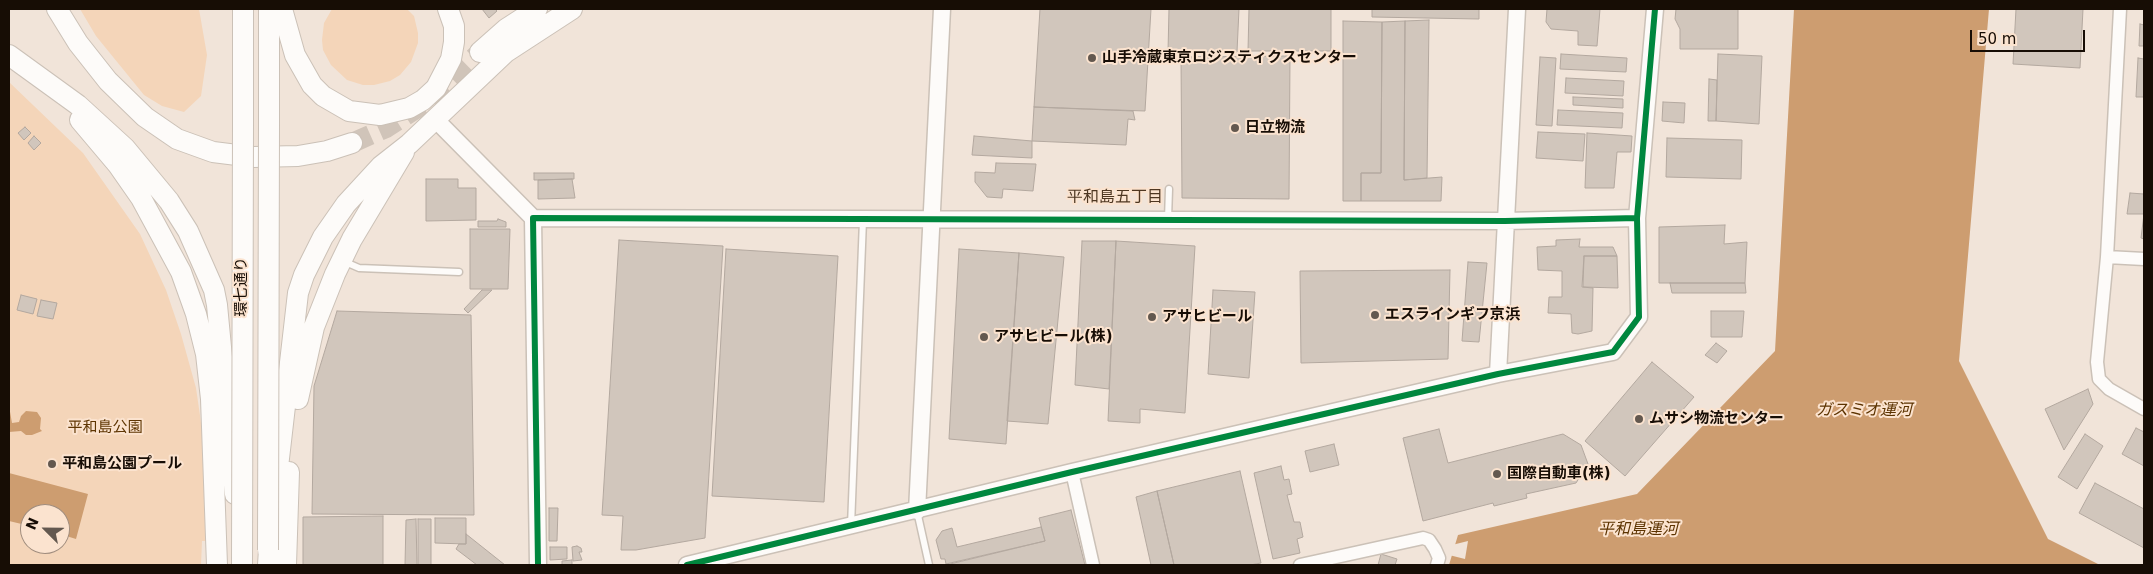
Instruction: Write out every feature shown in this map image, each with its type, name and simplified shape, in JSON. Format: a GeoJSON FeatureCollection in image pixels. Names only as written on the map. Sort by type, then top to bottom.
{"type":"FeatureCollection","features":[{"type":"Feature","properties":{"kind":"main road"},"geometry":{"type":"LineString","coordinates":[[57,9],[83,50],[122,96],[160,130],[177,139],[213,152],[252,157],[298,156],[328,151],[352,143]]}},
{"type":"Feature","properties":{"kind":"main road"},"geometry":{"type":"LineString","coordinates":[[276,13],[304,72],[318,90],[336,105],[349,111],[365,115],[380,115],[409,108],[423,100],[441,81],[452,59],[454,42],[454,26],[448,9]]}},
{"type":"Feature","properties":{"kind":"main road"},"geometry":{"type":"LineString","coordinates":[[480,52],[506,29],[537,9]]}},
{"type":"Feature","properties":{"kind":"main road"},"geometry":{"type":"LineString","coordinates":[[268,558],[295,314],[304,275],[323,237],[346,204],[381,166],[409,144],[506,52],[572,9]]}},
{"type":"Feature","properties":{"kind":"main road","name":"環七通り"},"geometry":{"type":"LineString","coordinates":[[242,557],[243,13]]}},
{"type":"Feature","properties":{"kind":"main road","name":"環七通り"},"geometry":{"type":"LineString","coordinates":[[268,558],[269,124],[276,13]]}},
{"type":"Feature","properties":{"kind":"main road"},"geometry":{"type":"LineString","coordinates":[[9,55],[44,80],[126,148],[168,201],[188,232],[208,275],[217,306],[242,557]]}},
{"type":"Feature","properties":{"kind":"main road"},"geometry":{"type":"LineString","coordinates":[[44,80],[118,165],[141,198],[181,272],[196,314],[206,354],[211,399],[217,565]]}},
{"type":"Feature","properties":{"kind":"main road"},"geometry":{"type":"LineString","coordinates":[[286,565],[288,479],[297,401],[314,327],[342,260],[409,144]]}},
{"type":"Feature","properties":{"kind":"street"},"geometry":{"type":"LineString","coordinates":[[917,511],[942,9]]}},
{"type":"Feature","properties":{"kind":"street"},"geometry":{"type":"LineString","coordinates":[[1498,374],[1517,9]]}},
{"type":"Feature","properties":{"kind":"street"},"geometry":{"type":"LineString","coordinates":[[686,565],[917,511],[1072,472],[1498,374],[1613,352],[1639,317],[1637,218],[1655,9]]}},
{"type":"Feature","properties":{"kind":"street"},"geometry":{"type":"LineString","coordinates":[[2120,9],[2107,257],[2097,362],[2100,379],[2109,389],[2144,409]]}},
{"type":"Feature","properties":{"kind":"street"},"geometry":{"type":"LineString","coordinates":[[435,119],[533,218],[538,565]]}},
{"type":"Feature","properties":{"kind":"street"},"geometry":{"type":"LineString","coordinates":[[533,218],[1168,221],[1505,221],[1637,218]]}},
{"type":"Feature","properties":{"kind":"street"},"geometry":{"type":"LineString","coordinates":[[2107,257],[2144,259]]}},
{"type":"Feature","properties":{"kind":"street"},"geometry":{"type":"LineString","coordinates":[[1072,472],[1093,565]]}},
{"type":"Feature","properties":{"kind":"street"},"geometry":{"type":"LineString","coordinates":[[1300,565],[1422,538],[1429,540],[1435,549],[1439,558],[1438,565]]}},
{"type":"Feature","properties":{"kind":"lane"},"geometry":{"type":"LineString","coordinates":[[1168,221],[1169,189]]}},
{"type":"Feature","properties":{"kind":"lane"},"geometry":{"type":"LineString","coordinates":[[850,527],[864,220]]}},
{"type":"Feature","properties":{"kind":"lane"},"geometry":{"type":"LineString","coordinates":[[342,260],[359,268],[459,272]]}},
{"type":"Feature","properties":{"kind":"lane"},"geometry":{"type":"LineString","coordinates":[[917,511],[929,565]]}},
{"type":"Feature","properties":{"kind":"green space"},"geometry":{"type":"Polygon","coordinates":[[[80,9],[199,9],[207,55],[201,96],[184,112],[162,106],[144,95],[96,36],[80,9]]]}},
{"type":"Feature","properties":{"kind":"green space"},"geometry":{"type":"Polygon","coordinates":[[[332,9],[407,9],[414,16],[418,33],[418,43],[411,62],[400,75],[390,81],[374,85],[363,85],[347,80],[331,65],[323,50],[324,23],[332,9]]]}},
{"type":"Feature","properties":{"kind":"green space","name":"平和島公園"},"geometry":{"type":"Polygon","coordinates":[[[9,82],[83,153],[140,234],[166,290],[196,388],[206,457],[207,541],[202,541],[201,565],[9,565],[9,82]]]}},
{"type":"Feature","properties":{"kind":"water","name":"ガスミオ運河"},"geometry":{"type":"Polygon","coordinates":[[[1794,9],[1989,9],[1959,361],[2048,539],[2100,565],[1449,565],[1458,535],[1637,494],[1775,351],[1794,9]]]}},
{"type":"Feature","properties":{"kind":"water"},"geometry":{"type":"Polygon","coordinates":[[[9,406],[12,423],[19,422],[21,416],[26,411],[37,412],[41,418],[40,429],[42,431],[32,435],[26,435],[21,431],[9,432],[9,406]]]}},
{"type":"Feature","properties":{"kind":"water"},"geometry":{"type":"Polygon","coordinates":[[[9,473],[88,494],[76,539],[70,537],[70,504],[20,504],[20,524],[9,521],[9,473]]]}},
{"type":"Feature","properties":{"kind":"pier"},"geometry":{"type":"Polygon","coordinates":[[[1468,541],[1465,559],[1449,555],[1452,545],[1468,541]]]}},
{"type":"Feature","properties":{"kind":"building"},"geometry":{"type":"Polygon","coordinates":[[[482,9],[495,9],[497,11],[489,18],[482,9]]]}},
{"type":"Feature","properties":{"kind":"building","name":"山手冷蔵東京ロジスティクスセンター"},"geometry":{"type":"Polygon","coordinates":[[[1040,9],[1151,9],[1145,111],[1034,107],[1040,9]]]}},
{"type":"Feature","properties":{"kind":"building"},"geometry":{"type":"Polygon","coordinates":[[[1169,9],[1239,9],[1237,52],[1168,52],[1169,9]]]}},
{"type":"Feature","properties":{"kind":"building"},"geometry":{"type":"Polygon","coordinates":[[[1249,9],[1331,9],[1331,51],[1248,51],[1249,9]]]}},
{"type":"Feature","properties":{"kind":"building"},"geometry":{"type":"Polygon","coordinates":[[[1372,9],[1479,9],[1479,19],[1372,17],[1372,9]]]}},
{"type":"Feature","properties":{"kind":"building"},"geometry":{"type":"Polygon","coordinates":[[[1547,9],[1600,9],[1597,46],[1578,45],[1578,31],[1551,29],[1546,22],[1547,9]]]}},
{"type":"Feature","properties":{"kind":"building"},"geometry":{"type":"Polygon","coordinates":[[[1676,9],[1738,9],[1738,49],[1680,49],[1680,29],[1675,19],[1676,9]]]}},
{"type":"Feature","properties":{"kind":"building"},"geometry":{"type":"Polygon","coordinates":[[[2016,9],[2083,9],[2080,68],[2013,64],[2016,9]]]}},
{"type":"Feature","properties":{"kind":"building"},"geometry":{"type":"Polygon","coordinates":[[[1429,20],[1427,178],[1404,180],[1405,21],[1429,20]]]}},
{"type":"Feature","properties":{"kind":"building"},"geometry":{"type":"Polygon","coordinates":[[[1343,21],[1382,22],[1381,173],[1361,173],[1361,201],[1343,201],[1343,21]]]}},
{"type":"Feature","properties":{"kind":"building"},"geometry":{"type":"Polygon","coordinates":[[[1405,21],[1404,180],[1442,177],[1441,201],[1361,201],[1361,173],[1381,173],[1382,22],[1405,21]]]}},
{"type":"Feature","properties":{"kind":"building"},"geometry":{"type":"Polygon","coordinates":[[[2140,24],[2144,25],[2144,46],[2139,46],[2140,24]]]}},
{"type":"Feature","properties":{"kind":"building"},"geometry":{"type":"Polygon","coordinates":[[[1561,54],[1627,58],[1626,72],[1560,69],[1561,54]]]}},
{"type":"Feature","properties":{"kind":"building"},"geometry":{"type":"Polygon","coordinates":[[[1718,54],[1762,56],[1759,124],[1716,121],[1718,54]]]}},
{"type":"Feature","properties":{"kind":"building","name":"日立物流"},"geometry":{"type":"Polygon","coordinates":[[[1290,56],[1289,199],[1182,198],[1181,57],[1290,56]]]}},
{"type":"Feature","properties":{"kind":"building"},"geometry":{"type":"Polygon","coordinates":[[[1540,57],[1556,58],[1552,126],[1536,125],[1540,57]]]}},
{"type":"Feature","properties":{"kind":"building"},"geometry":{"type":"Polygon","coordinates":[[[2138,58],[2144,59],[2144,97],[2136,97],[2138,58]]]}},
{"type":"Feature","properties":{"kind":"building"},"geometry":{"type":"Polygon","coordinates":[[[1566,78],[1624,81],[1623,96],[1565,93],[1566,78]]]}},
{"type":"Feature","properties":{"kind":"building"},"geometry":{"type":"Polygon","coordinates":[[[1709,79],[1717,80],[1716,121],[1708,121],[1709,79]]]}},
{"type":"Feature","properties":{"kind":"building"},"geometry":{"type":"Polygon","coordinates":[[[1573,97],[1623,99],[1623,108],[1573,105],[1573,97]]]}},
{"type":"Feature","properties":{"kind":"building"},"geometry":{"type":"Polygon","coordinates":[[[1663,102],[1685,103],[1684,123],[1662,121],[1663,102]]]}},
{"type":"Feature","properties":{"kind":"building"},"geometry":{"type":"Polygon","coordinates":[[[1034,107],[1133,111],[1135,120],[1128,119],[1126,145],[1032,141],[1034,107]]]}},
{"type":"Feature","properties":{"kind":"building"},"geometry":{"type":"Polygon","coordinates":[[[1558,110],[1623,113],[1622,128],[1557,125],[1558,110]]]}},
{"type":"Feature","properties":{"kind":"building"},"geometry":{"type":"Polygon","coordinates":[[[25,127],[31,133],[24,140],[18,133],[25,127]]]}},
{"type":"Feature","properties":{"kind":"building"},"geometry":{"type":"Polygon","coordinates":[[[1538,132],[1585,134],[1583,161],[1536,158],[1538,132]]]}},
{"type":"Feature","properties":{"kind":"building"},"geometry":{"type":"Polygon","coordinates":[[[1587,133],[1632,136],[1631,152],[1617,152],[1614,188],[1585,188],[1587,133]]]}},
{"type":"Feature","properties":{"kind":"building"},"geometry":{"type":"Polygon","coordinates":[[[34,136],[41,143],[34,150],[28,143],[34,136]]]}},
{"type":"Feature","properties":{"kind":"building"},"geometry":{"type":"Polygon","coordinates":[[[974,136],[1032,141],[1032,158],[972,155],[974,136]]]}},
{"type":"Feature","properties":{"kind":"building"},"geometry":{"type":"Polygon","coordinates":[[[1667,138],[1742,140],[1741,179],[1666,177],[1667,138]]]}},
{"type":"Feature","properties":{"kind":"building"},"geometry":{"type":"Polygon","coordinates":[[[996,163],[1036,164],[1033,191],[1003,189],[1002,198],[987,197],[975,182],[975,172],[995,173],[996,163]]]}},
{"type":"Feature","properties":{"kind":"building"},"geometry":{"type":"Polygon","coordinates":[[[534,173],[574,173],[574,179],[534,180],[534,173]]]}},
{"type":"Feature","properties":{"kind":"building"},"geometry":{"type":"Polygon","coordinates":[[[426,179],[458,179],[458,188],[476,188],[476,220],[426,221],[426,179]]]}},
{"type":"Feature","properties":{"kind":"building"},"geometry":{"type":"Polygon","coordinates":[[[572,179],[575,198],[538,199],[538,180],[572,179]]]}},
{"type":"Feature","properties":{"kind":"building"},"geometry":{"type":"Polygon","coordinates":[[[2130,193],[2144,194],[2144,214],[2127,214],[2130,193]]]}},
{"type":"Feature","properties":{"kind":"building"},"geometry":{"type":"Polygon","coordinates":[[[2144,214],[2144,239],[2141,238],[2144,214]]]}},
{"type":"Feature","properties":{"kind":"building"},"geometry":{"type":"Polygon","coordinates":[[[498,219],[506,222],[506,227],[478,227],[478,221],[497,221],[498,219]]]}},
{"type":"Feature","properties":{"kind":"building"},"geometry":{"type":"Polygon","coordinates":[[[1725,225],[1724,244],[1747,242],[1745,283],[1659,283],[1659,227],[1725,225]]]}},
{"type":"Feature","properties":{"kind":"building"},"geometry":{"type":"Polygon","coordinates":[[[470,229],[510,229],[508,289],[470,289],[470,229]]]}},
{"type":"Feature","properties":{"kind":"building"},"geometry":{"type":"Polygon","coordinates":[[[1580,239],[1579,247],[1613,247],[1617,256],[1584,256],[1582,287],[1593,288],[1592,331],[1578,334],[1572,333],[1571,314],[1548,313],[1549,297],[1562,297],[1562,271],[1538,270],[1537,247],[1556,246],[1556,240],[1580,239]]]}},
{"type":"Feature","properties":{"kind":"building"},"geometry":{"type":"Polygon","coordinates":[[[619,240],[723,246],[705,538],[636,550],[621,550],[623,516],[602,515],[619,240]]]}},
{"type":"Feature","properties":{"kind":"building"},"geometry":{"type":"Polygon","coordinates":[[[1082,241],[1116,241],[1109,389],[1075,385],[1082,241]]]}},
{"type":"Feature","properties":{"kind":"building","name":"アサヒビール"},"geometry":{"type":"Polygon","coordinates":[[[1116,241],[1195,246],[1185,413],[1140,409],[1140,423],[1108,421],[1116,241]]]}},
{"type":"Feature","properties":{"kind":"building"},"geometry":{"type":"Polygon","coordinates":[[[726,249],[838,256],[824,502],[712,496],[726,249]]]}},
{"type":"Feature","properties":{"kind":"building","name":"アサヒビール(株)"},"geometry":{"type":"Polygon","coordinates":[[[959,249],[1019,253],[1006,444],[949,439],[959,249]]]}},
{"type":"Feature","properties":{"kind":"building"},"geometry":{"type":"Polygon","coordinates":[[[1019,253],[1064,257],[1048,424],[1007,421],[1019,253]]]}},
{"type":"Feature","properties":{"kind":"building"},"geometry":{"type":"Polygon","coordinates":[[[1584,256],[1617,256],[1618,288],[1583,287],[1584,256]]]}},
{"type":"Feature","properties":{"kind":"building"},"geometry":{"type":"Polygon","coordinates":[[[1468,262],[1487,263],[1479,342],[1462,341],[1468,262]]]}},
{"type":"Feature","properties":{"kind":"building","name":"エスラインギフ京浜"},"geometry":{"type":"Polygon","coordinates":[[[1450,270],[1448,359],[1301,363],[1300,271],[1450,270]]]}},
{"type":"Feature","properties":{"kind":"building"},"geometry":{"type":"Polygon","coordinates":[[[1670,283],[1745,283],[1746,293],[1672,293],[1670,283]]]}},
{"type":"Feature","properties":{"kind":"building"},"geometry":{"type":"Polygon","coordinates":[[[482,290],[492,290],[468,313],[464,309],[482,290]]]}},
{"type":"Feature","properties":{"kind":"building"},"geometry":{"type":"Polygon","coordinates":[[[1213,290],[1255,292],[1249,378],[1208,374],[1213,290]]]}},
{"type":"Feature","properties":{"kind":"building"},"geometry":{"type":"Polygon","coordinates":[[[21,295],[37,299],[33,314],[17,310],[21,295]]]}},
{"type":"Feature","properties":{"kind":"building"},"geometry":{"type":"Polygon","coordinates":[[[41,300],[57,303],[53,319],[37,316],[41,300]]]}},
{"type":"Feature","properties":{"kind":"building"},"geometry":{"type":"Polygon","coordinates":[[[337,311],[471,315],[474,515],[312,514],[314,386],[337,311]]]}},
{"type":"Feature","properties":{"kind":"building"},"geometry":{"type":"Polygon","coordinates":[[[1711,311],[1744,311],[1742,337],[1711,337],[1711,311]]]}},
{"type":"Feature","properties":{"kind":"building"},"geometry":{"type":"Polygon","coordinates":[[[1716,343],[1727,351],[1717,363],[1705,355],[1716,343]]]}},
{"type":"Feature","properties":{"kind":"building","name":"ムサシ物流センター"},"geometry":{"type":"Polygon","coordinates":[[[1652,362],[1694,397],[1625,476],[1585,441],[1652,362]]]}},
{"type":"Feature","properties":{"kind":"building"},"geometry":{"type":"Polygon","coordinates":[[[2088,389],[2093,404],[2064,450],[2045,409],[2088,389]]]}},
{"type":"Feature","properties":{"kind":"building"},"geometry":{"type":"Polygon","coordinates":[[[2136,428],[2144,432],[2144,466],[2122,454],[2136,428]]]}},
{"type":"Feature","properties":{"kind":"building","name":"国際自動車(株)"},"geometry":{"type":"Polygon","coordinates":[[[1439,429],[1448,463],[1563,434],[1581,445],[1588,464],[1576,483],[1526,494],[1527,498],[1494,506],[1493,503],[1423,521],[1403,438],[1439,429]]]}},
{"type":"Feature","properties":{"kind":"building"},"geometry":{"type":"Polygon","coordinates":[[[2085,434],[2103,446],[2077,489],[2058,477],[2085,434]]]}},
{"type":"Feature","properties":{"kind":"building"},"geometry":{"type":"Polygon","coordinates":[[[1334,444],[1339,465],[1310,472],[1305,451],[1334,444]]]}},
{"type":"Feature","properties":{"kind":"building"},"geometry":{"type":"Polygon","coordinates":[[[1281,466],[1284,480],[1289,479],[1292,494],[1287,495],[1294,522],[1300,522],[1303,537],[1297,539],[1300,553],[1273,559],[1254,473],[1281,466]]]}},
{"type":"Feature","properties":{"kind":"building"},"geometry":{"type":"Polygon","coordinates":[[[1240,471],[1261,563],[1250,565],[1174,565],[1157,491],[1240,471]]]}},
{"type":"Feature","properties":{"kind":"building"},"geometry":{"type":"Polygon","coordinates":[[[2095,483],[2144,509],[2144,548],[2079,513],[2095,483]]]}},
{"type":"Feature","properties":{"kind":"building"},"geometry":{"type":"Polygon","coordinates":[[[1157,491],[1174,565],[1151,565],[1136,497],[1157,491]]]}},
{"type":"Feature","properties":{"kind":"building"},"geometry":{"type":"Polygon","coordinates":[[[549,508],[558,508],[557,541],[549,541],[549,508]]]}},
{"type":"Feature","properties":{"kind":"building"},"geometry":{"type":"Polygon","coordinates":[[[1071,510],[1085,565],[946,565],[1045,541],[1039,518],[1071,510]]]}},
{"type":"Feature","properties":{"kind":"building"},"geometry":{"type":"Polygon","coordinates":[[[383,516],[383,565],[303,565],[303,517],[383,516]]]}},
{"type":"Feature","properties":{"kind":"building"},"geometry":{"type":"Polygon","coordinates":[[[435,518],[466,518],[466,544],[435,543],[435,518]]]}},
{"type":"Feature","properties":{"kind":"building"},"geometry":{"type":"Polygon","coordinates":[[[416,519],[417,565],[405,565],[406,520],[416,519]]]}},
{"type":"Feature","properties":{"kind":"building"},"geometry":{"type":"Polygon","coordinates":[[[418,519],[431,519],[431,565],[418,565],[418,519]]]}},
{"type":"Feature","properties":{"kind":"building"},"geometry":{"type":"Polygon","coordinates":[[[1041,527],[1045,541],[946,564],[945,559],[941,559],[936,540],[942,531],[952,528],[957,547],[1041,527]]]}},
{"type":"Feature","properties":{"kind":"building"},"geometry":{"type":"Polygon","coordinates":[[[466,534],[505,565],[477,565],[456,549],[459,544],[466,544],[466,534]]]}},
{"type":"Feature","properties":{"kind":"building"},"geometry":{"type":"Polygon","coordinates":[[[577,546],[581,548],[582,552],[579,552],[582,560],[573,561],[572,547],[577,546]]]}},
{"type":"Feature","properties":{"kind":"building"},"geometry":{"type":"Polygon","coordinates":[[[550,547],[567,547],[567,559],[550,560],[550,547]]]}},
{"type":"Feature","properties":{"kind":"building"},"geometry":{"type":"Polygon","coordinates":[[[1381,554],[1397,559],[1395,565],[1378,565],[1381,554]]]}},
{"type":"Feature","properties":{"kind":"building"},"geometry":{"type":"Polygon","coordinates":[[[572,560],[572,565],[562,565],[562,561],[572,560]]]}},
{"type":"Feature","properties":{"kind":"tunnel"},"geometry":{"type":"LineString","coordinates":[[352,143],[386,128],[430,100],[480,52]]}},
{"type":"Feature","properties":{"kind":"cycle path"},"geometry":{"type":"LineString","coordinates":[[687,565],[1072,472],[1498,374],[1613,352],[1639,317],[1637,218],[1655,9]]}},
{"type":"Feature","properties":{"kind":"cycle path"},"geometry":{"type":"LineString","coordinates":[[538,565],[533,218],[1505,221],[1637,218]]}},
{"type":"Feature","properties":{"kind":"place","name":"山手冷蔵東京ロジスティクスセンター"},"geometry":{"type":"Point","coordinates":[1092,58]}},
{"type":"Feature","properties":{"kind":"place","name":"日立物流"},"geometry":{"type":"Point","coordinates":[1235,128]}},
{"type":"Feature","properties":{"kind":"place","name":"エスラインギフ京浜"},"geometry":{"type":"Point","coordinates":[1375,315]}},
{"type":"Feature","properties":{"kind":"place","name":"アサヒビール"},"geometry":{"type":"Point","coordinates":[1152,317]}},
{"type":"Feature","properties":{"kind":"place","name":"アサヒビール(株)"},"geometry":{"type":"Point","coordinates":[984,337]}},
{"type":"Feature","properties":{"kind":"place","name":"ムサシ物流センター"},"geometry":{"type":"Point","coordinates":[1639,419]}},
{"type":"Feature","properties":{"kind":"place","name":"平和島公園プール"},"geometry":{"type":"Point","coordinates":[52,464]}},
{"type":"Feature","properties":{"kind":"place","name":"国際自動車(株)"},"geometry":{"type":"Point","coordinates":[1497,474]}},
{"type":"Feature","properties":{"kind":"district","name":"平和島五丁目"},"geometry":{"type":"Point","coordinates":[1115,198]}},
{"type":"Feature","properties":{"kind":"water label","name":"平和島運河"},"geometry":{"type":"Point","coordinates":[1638,530]}}]}
